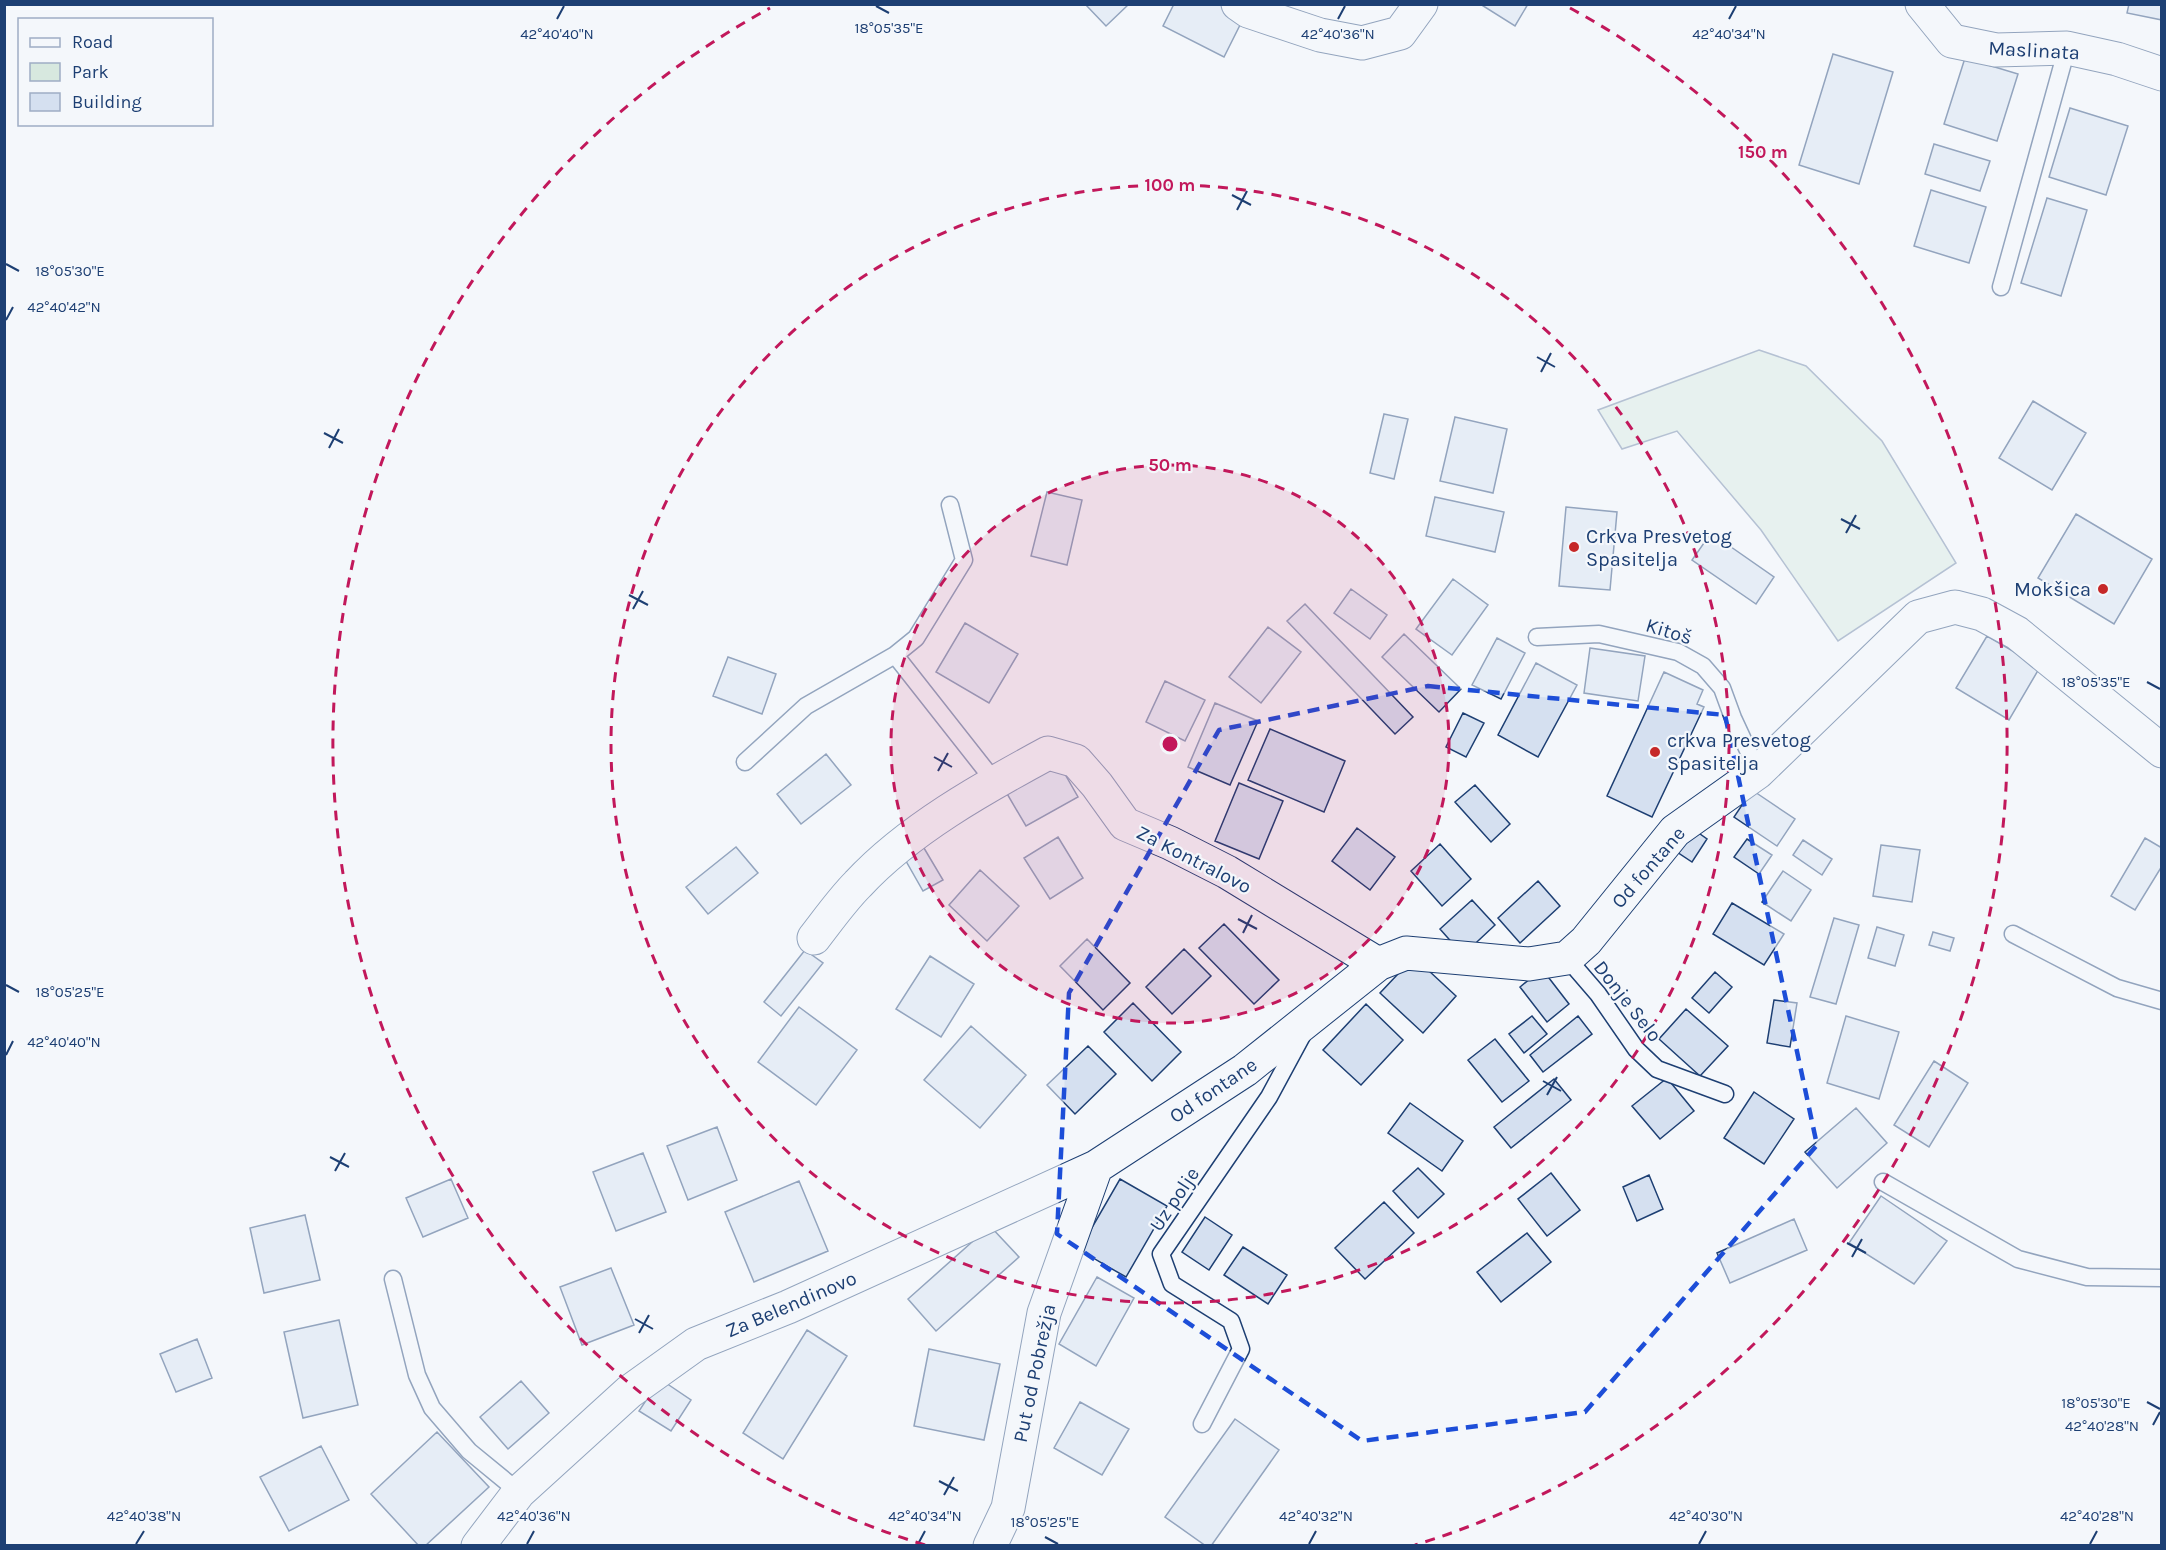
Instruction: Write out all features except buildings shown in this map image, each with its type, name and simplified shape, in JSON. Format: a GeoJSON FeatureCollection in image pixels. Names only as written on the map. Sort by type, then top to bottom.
{"type":"FeatureCollection","features":[{"type":"Feature","properties":{"kind":"street"},"geometry":{"type":"LineString","coordinates":[[1238,4],[1248,11],[1320,35],[1362,43],[1400,33],[1421,4]]}},
{"type":"Feature","properties":{"kind":"street","name":"Maslinata"},"geometry":{"type":"LineString","coordinates":[[1922,4],[1952,42],[1996,50],[2067,48],[2117,59],[2162,74]]}},
{"type":"Feature","properties":{"kind":"street","name":"Od fontane"},"geometry":{"type":"LineString","coordinates":[[1096,1167],[1245,1070],[1377,964],[1406,953],[1529,964],[1567,957],[1586,941],[1676,831],[1758,772],[1918,617],[1955,607],[1982,614],[2017,633],[2162,751]]}},
{"type":"Feature","properties":{"kind":"street","name":"Za Kontralovo"},"geometry":{"type":"LineString","coordinates":[[814,938],[858,884],[901,844],[995,782],[1048,753],[1076,761],[1097,785],[1125,824],[1170,843],[1227,872],[1377,964]]}},
{"type":"Feature","properties":{"kind":"street","name":"Za Belendinovo"},"geometry":{"type":"LineString","coordinates":[[478,1545],[519,1492],[629,1392],[696,1344],[788,1307],[1096,1167]]}},
{"type":"Feature","properties":{"kind":"street","name":"Put od Pobrežja"},"geometry":{"type":"LineString","coordinates":[[990,1545],[1008,1508],[1044,1313],[1096,1167]]}},
{"type":"Feature","properties":{"kind":"lane"},"geometry":{"type":"LineString","coordinates":[[2001,287],[2067,48]]}},
{"type":"Feature","properties":{"kind":"lane"},"geometry":{"type":"LineString","coordinates":[[744,762],[806,706],[895,655],[916,638],[964,560],[950,504]]}},
{"type":"Feature","properties":{"kind":"lane","name":"Kitoš"},"geometry":{"type":"LineString","coordinates":[[1537,637],[1599,634],[1678,652],[1704,666],[1722,688],[1758,772]]}},
{"type":"Feature","properties":{"kind":"lane"},"geometry":{"type":"LineString","coordinates":[[895,655],[995,782]]}},
{"type":"Feature","properties":{"kind":"lane"},"geometry":{"type":"LineString","coordinates":[[2013,934],[2117,988],[2162,1001]]}},
{"type":"Feature","properties":{"kind":"lane","name":"Donje Selo"},"geometry":{"type":"LineString","coordinates":[[1567,957],[1598,994],[1636,1049],[1657,1069],[1725,1094]]}},
{"type":"Feature","properties":{"kind":"lane","name":"Uz polje"},"geometry":{"type":"LineString","coordinates":[[1203,1424],[1241,1350],[1231,1322],[1172,1284],[1161,1254],[1269,1097],[1314,1015]]}},
{"type":"Feature","properties":{"kind":"lane"},"geometry":{"type":"LineString","coordinates":[[1883,1182],[2018,1259],[2087,1277],[2162,1278]]}},
{"type":"Feature","properties":{"kind":"lane"},"geometry":{"type":"LineString","coordinates":[[393,1279],[417,1374],[432,1408],[469,1451],[519,1492]]}},
{"type":"Feature","properties":{"kind":"highlighted area"},"geometry":{"type":"Polygon","coordinates":[[[1428,686],[1725,715],[1817,1145],[1585,1412],[1362,1441],[1057,1234],[1069,993],[1219,730],[1428,686]]]}},
{"type":"Feature","properties":{"kind":"green space"},"geometry":{"type":"Polygon","coordinates":[[[1759,350],[1806,366],[1882,441],[1956,563],[1838,641],[1761,530],[1677,431],[1622,449],[1598,410],[1759,350]]]}},
{"type":"Feature","properties":{"kind":"place","name":"Crkva Presvetog Spasitelja"},"geometry":{"type":"Point","coordinates":[1574,547]}},
{"type":"Feature","properties":{"kind":"place","name":"Mokšica"},"geometry":{"type":"Point","coordinates":[2103,589]}},
{"type":"Feature","properties":{"kind":"place","name":"crkva Presvetog Spasitelja"},"geometry":{"type":"Point","coordinates":[1655,752]}}]}
